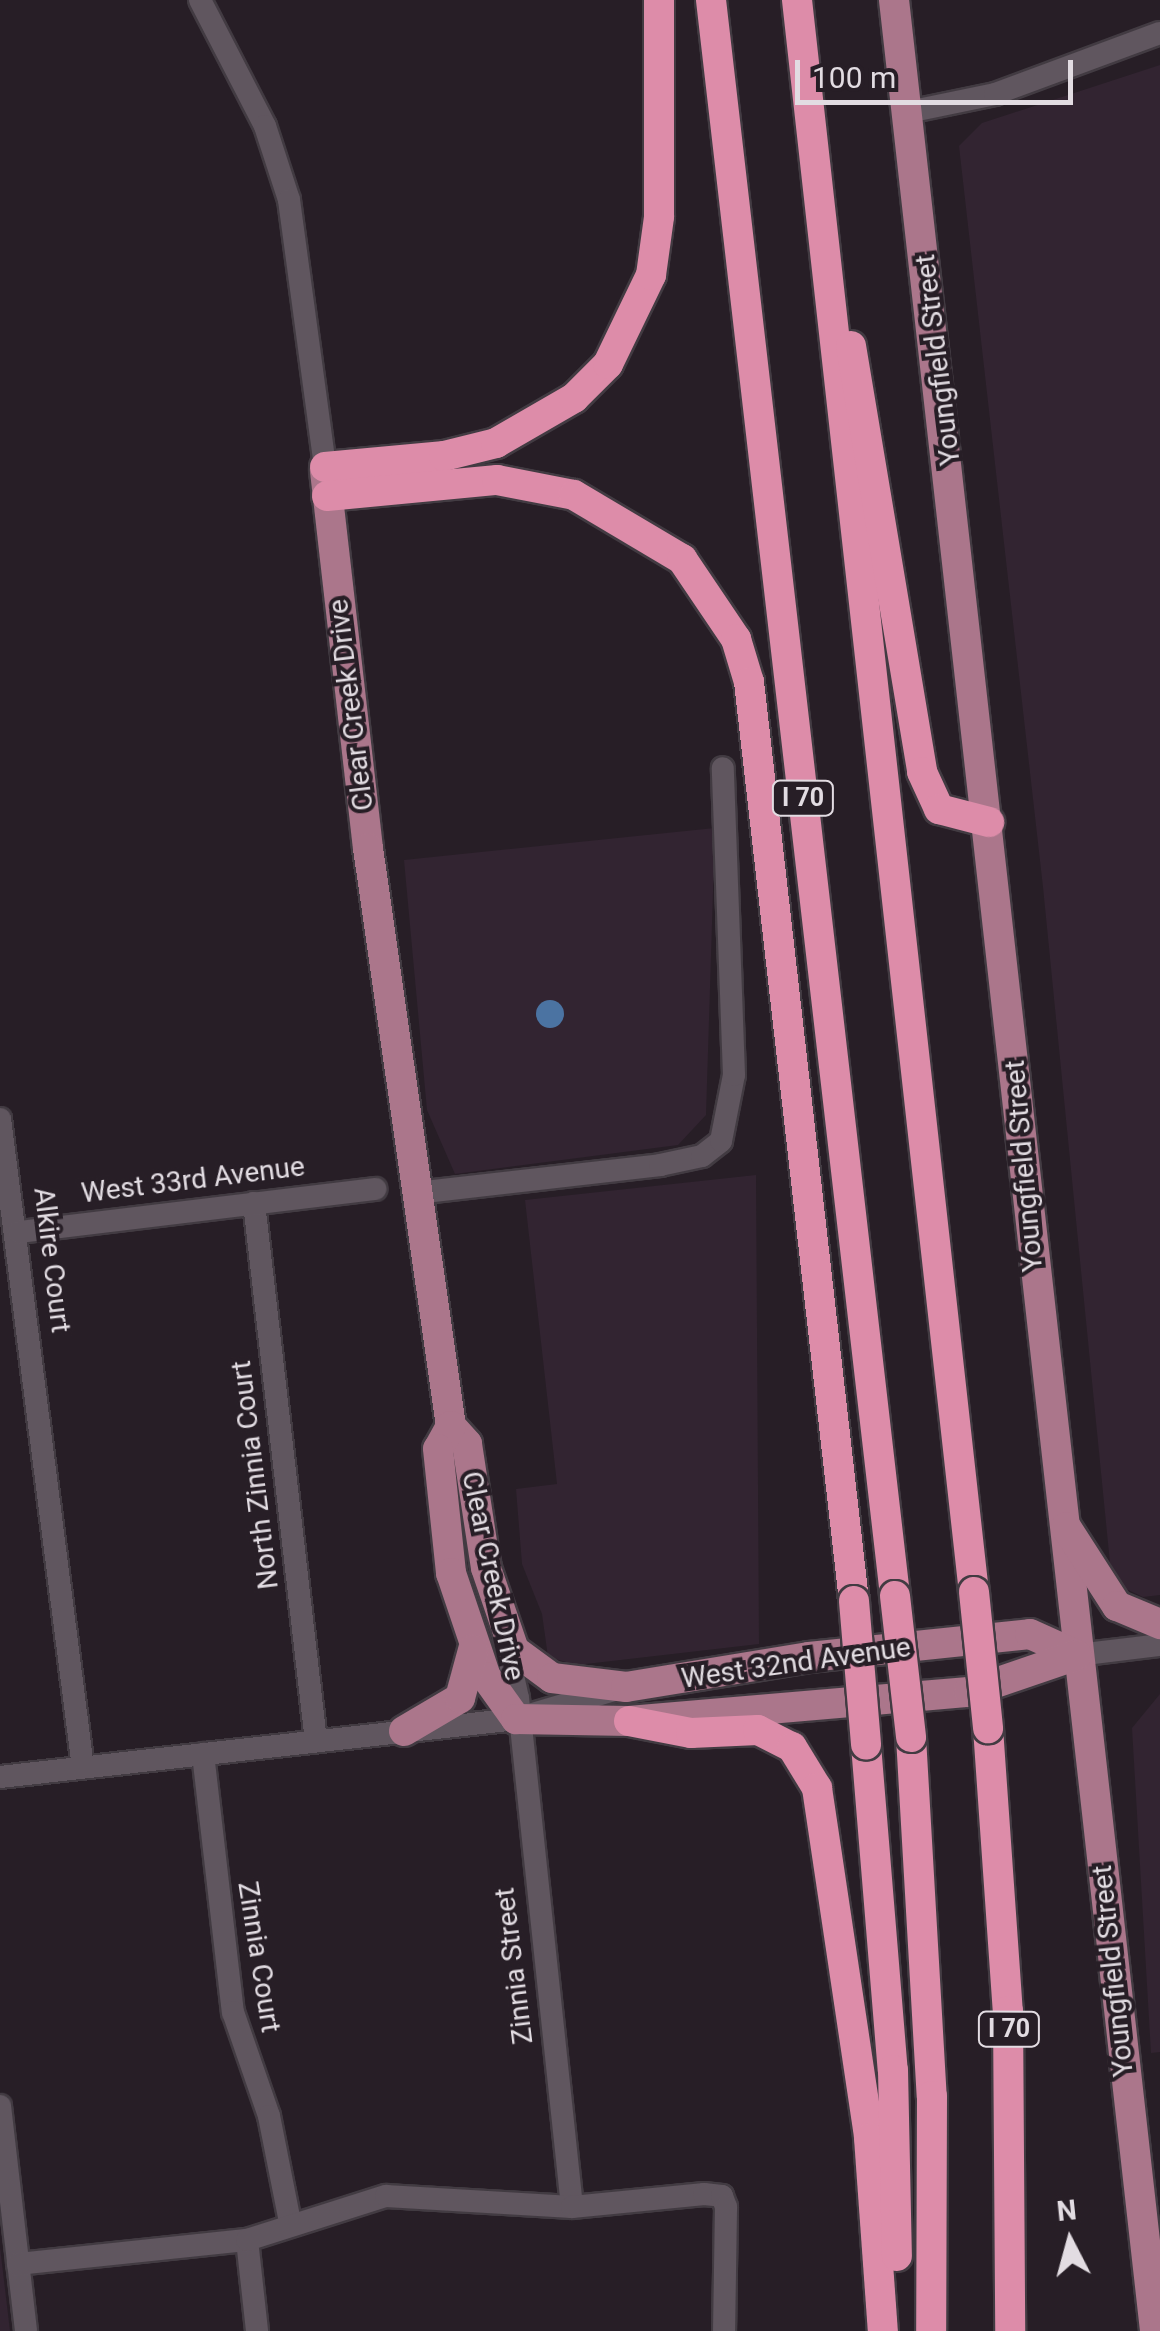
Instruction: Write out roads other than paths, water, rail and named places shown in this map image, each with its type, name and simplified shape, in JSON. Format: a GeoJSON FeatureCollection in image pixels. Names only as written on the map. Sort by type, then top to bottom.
{"type":"FeatureCollection","features":[{"type":"Feature","properties":{"kind":"highway"},"geometry":{"type":"LineString","coordinates":[[326,482],[496,443],[574,398],[608,364],[651,275],[659,217],[659,0]]}},
{"type":"Feature","properties":{"kind":"highway","name":"I 70"},"geometry":{"type":"LineString","coordinates":[[711,0],[910,1737],[930,2040],[931,2331]]}},
{"type":"Feature","properties":{"kind":"highway","name":"I 70"},"geometry":{"type":"LineString","coordinates":[[796,0],[988,1728],[1008,2011],[1010,2331]]}},
{"type":"Feature","properties":{"kind":"highway"},"geometry":{"type":"LineString","coordinates":[[808,107],[922,772],[939,808],[990,822]]}},
{"type":"Feature","properties":{"kind":"highway"},"geometry":{"type":"LineString","coordinates":[[326,482],[497,480],[574,496],[682,560],[736,639],[750,682],[854,1601],[893,2070],[895,2331]]}},
{"type":"Feature","properties":{"kind":"highway"},"geometry":{"type":"LineString","coordinates":[[629,1721],[691,1733],[758,1730],[792,1747],[817,1788],[869,2138],[882,2331]]}},
{"type":"Feature","properties":{"kind":"main road","name":"Youngfield Street"},"geometry":{"type":"LineString","coordinates":[[894,0],[990,822],[1059,1516],[1148,2176],[1155,2331]]}},
{"type":"Feature","properties":{"kind":"main road","name":"Clear Creek Drive"},"geometry":{"type":"LineString","coordinates":[[326,482],[416,1193],[452,1426],[468,1444],[500,1623]]}},
{"type":"Feature","properties":{"kind":"main road","name":"Clear Creek Drive"},"geometry":{"type":"LineString","coordinates":[[452,1426],[438,1449],[444,1522],[473,1642],[492,1690],[516,1719]]}},
{"type":"Feature","properties":{"kind":"main road"},"geometry":{"type":"LineString","coordinates":[[1059,1516],[1110,1598],[1160,1624]]}},
{"type":"Feature","properties":{"kind":"main road"},"geometry":{"type":"LineString","coordinates":[[500,1623],[514,1650],[538,1673],[626,1687]]}},
{"type":"Feature","properties":{"kind":"main road","name":"West 32nd Avenue"},"geometry":{"type":"LineString","coordinates":[[626,1687],[809,1657],[1030,1634],[1077,1655]]}},
{"type":"Feature","properties":{"kind":"main road"},"geometry":{"type":"LineString","coordinates":[[404,1731],[460,1698],[470,1677],[473,1642]]}},
{"type":"Feature","properties":{"kind":"main road","name":"West 32nd Avenue"},"geometry":{"type":"LineString","coordinates":[[516,1719],[629,1721],[969,1692],[1077,1655]]}},
{"type":"Feature","properties":{"kind":"street","name":"Clear Creek Drive"},"geometry":{"type":"LineString","coordinates":[[200,0],[265,126],[288,200],[326,482]]}},
{"type":"Feature","properties":{"kind":"street"},"geometry":{"type":"LineString","coordinates":[[908,112],[995,94],[1160,33]]}},
{"type":"Feature","properties":{"kind":"street"},"geometry":{"type":"LineString","coordinates":[[416,1193],[660,1165],[702,1156],[721,1141],[734,1075],[723,768]]}},
{"type":"Feature","properties":{"kind":"street","name":"Alkire Court"},"geometry":{"type":"LineString","coordinates":[[0,1119],[19,1232],[83,1768]]}},
{"type":"Feature","properties":{"kind":"street","name":"West 33rd Avenue"},"geometry":{"type":"LineString","coordinates":[[19,1232],[375,1188]]}},
{"type":"Feature","properties":{"kind":"street","name":"North Zinnia Court"},"geometry":{"type":"LineString","coordinates":[[254,1202],[316,1741]]}},
{"type":"Feature","properties":{"kind":"street","name":"Clear Creek Drive"},"geometry":{"type":"LineString","coordinates":[[500,1623],[518,1698],[516,1719]]}},
{"type":"Feature","properties":{"kind":"street","name":"West 32nd Avenue"},"geometry":{"type":"LineString","coordinates":[[1077,1655],[1160,1646]]}},
{"type":"Feature","properties":{"kind":"street","name":"West 32nd Avenue"},"geometry":{"type":"LineString","coordinates":[[0,1777],[516,1719],[626,1687]]}},
{"type":"Feature","properties":{"kind":"street","name":"Zinnia Street"},"geometry":{"type":"LineString","coordinates":[[516,1719],[572,2207]]}},
{"type":"Feature","properties":{"kind":"street","name":"Zinnia Court"},"geometry":{"type":"LineString","coordinates":[[204,1754],[233,2012],[280,2156],[290,2222]]}},
{"type":"Feature","properties":{"kind":"street"},"geometry":{"type":"LineString","coordinates":[[0,2106],[26,2331]]}},
{"type":"Feature","properties":{"kind":"street"},"geometry":{"type":"LineString","coordinates":[[18,2264],[247,2240],[290,2222],[386,2196],[572,2207],[722,2196],[727,2226],[724,2331]]}},
{"type":"Feature","properties":{"kind":"street"},"geometry":{"type":"LineString","coordinates":[[247,2240],[257,2331]]}},
{"type":"Feature","properties":{"kind":"water"},"geometry":{"type":"Polygon","coordinates":[[[550,1000],[560,1004],[564,1014],[560,1024],[550,1028],[540,1024],[536,1014],[540,1004],[550,1000]]]}}]}
